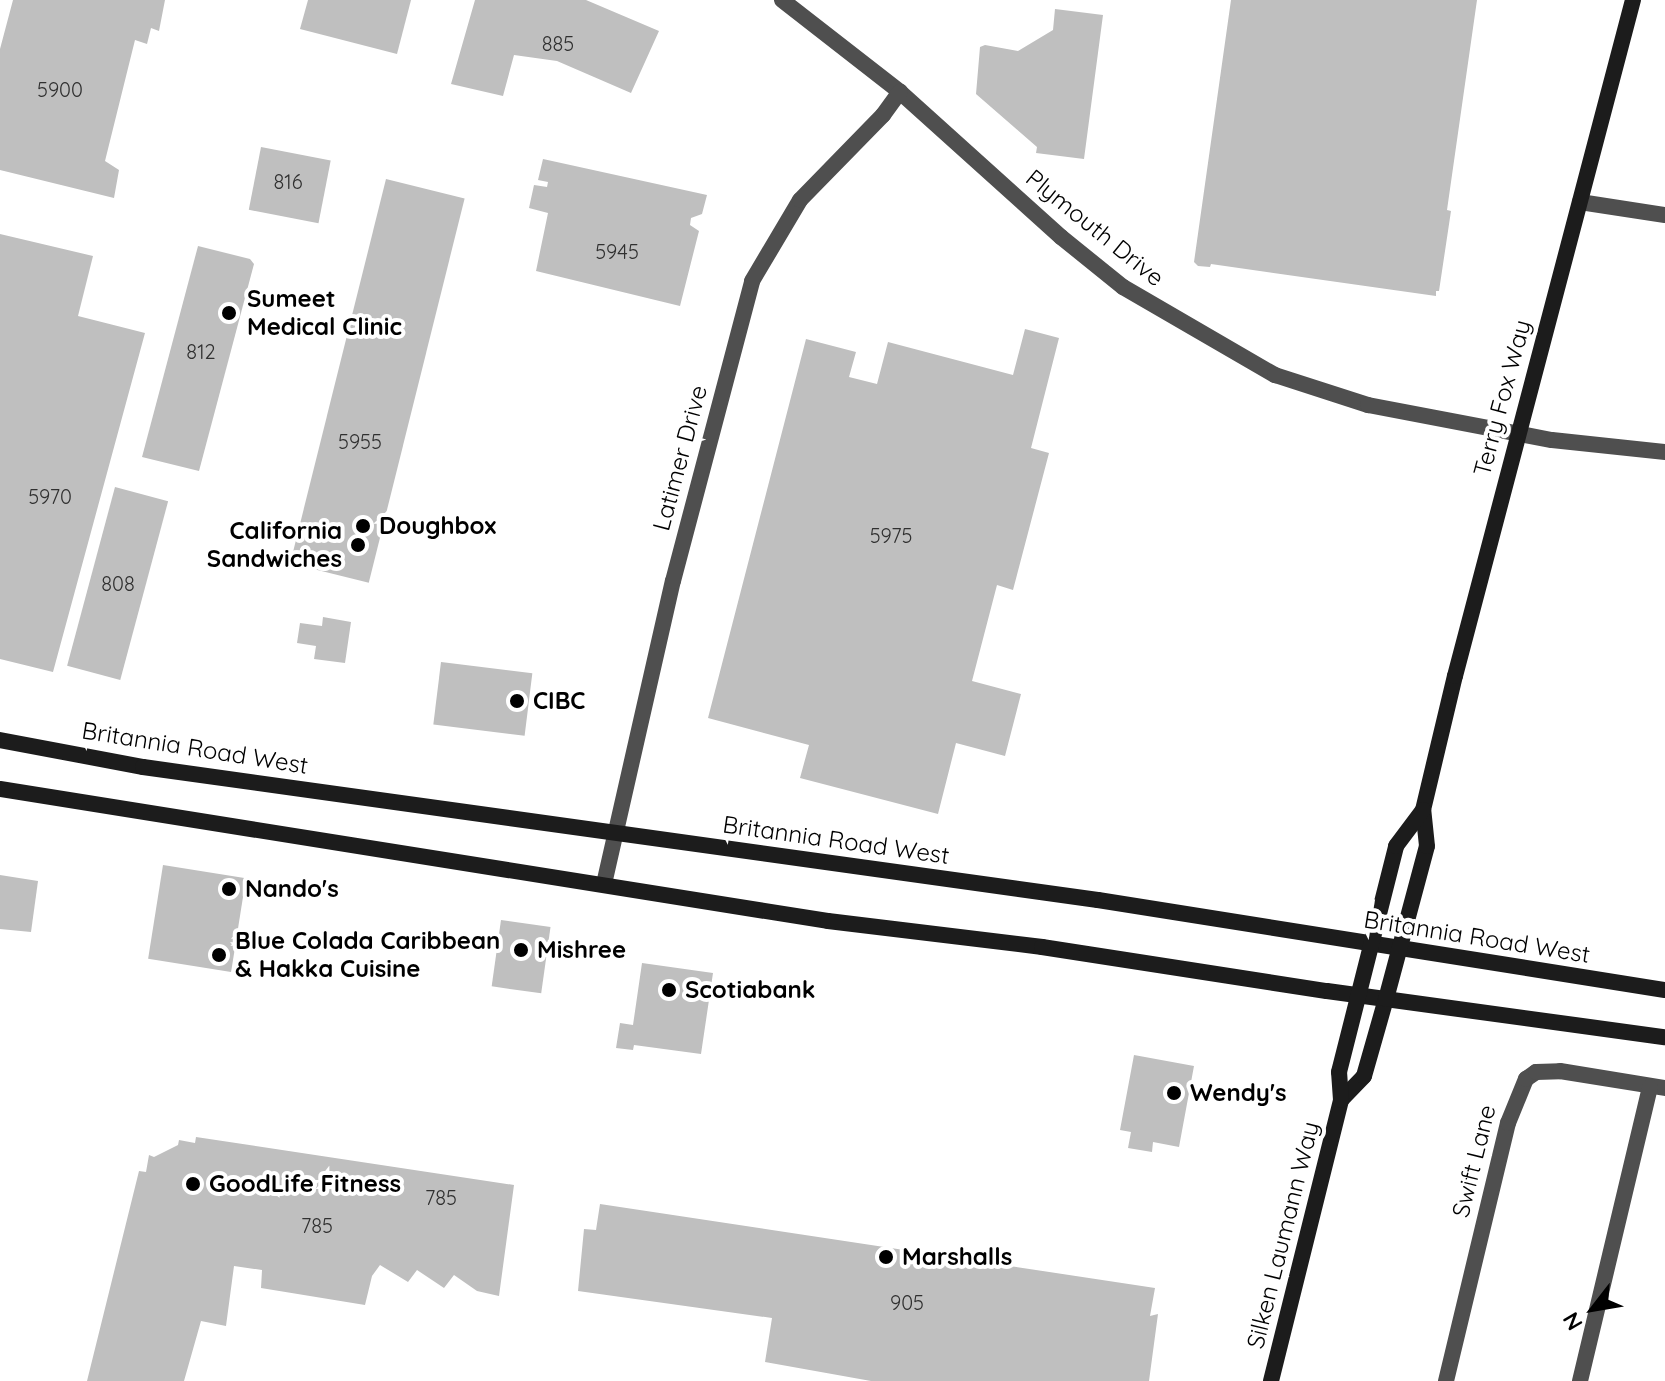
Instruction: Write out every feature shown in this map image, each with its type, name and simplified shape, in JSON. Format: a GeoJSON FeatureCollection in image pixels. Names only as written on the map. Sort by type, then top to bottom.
{"type":"FeatureCollection","features":[{"type":"Feature","properties":{"kind":"main road","name":"Terry Fox Way"},"geometry":{"type":"LineString","coordinates":[[1398,949],[1427,846],[1423,810],[1517,433],[1633,0]]}},
{"type":"Feature","properties":{"kind":"main road","name":"Britannia Road West"},"geometry":{"type":"LineString","coordinates":[[0,740],[143,767],[1098,900],[1665,990]]}},
{"type":"Feature","properties":{"kind":"main road"},"geometry":{"type":"LineString","coordinates":[[0,789],[828,921],[1042,947],[1360,996],[1665,1037]]}},
{"type":"Feature","properties":{"kind":"main road","name":"Terry Fox Way"},"geometry":{"type":"LineString","coordinates":[[1372,945],[1396,846],[1423,810]]}},
{"type":"Feature","properties":{"kind":"main road","name":"Silken Laumann Way"},"geometry":{"type":"LineString","coordinates":[[1271,1381],[1341,1100],[1339,1072],[1372,945]]}},
{"type":"Feature","properties":{"kind":"main road","name":"Silken Laumann Way"},"geometry":{"type":"LineString","coordinates":[[1341,1100],[1364,1076],[1398,949]]}},
{"type":"Feature","properties":{"kind":"street","name":"Plymouth Drive"},"geometry":{"type":"LineString","coordinates":[[782,0],[900,92],[1061,237],[1123,287],[1275,375],[1368,405],[1517,433],[1665,452]]}},
{"type":"Feature","properties":{"kind":"street","name":"Latimer Drive"},"geometry":{"type":"LineString","coordinates":[[604,884],[697,484],[752,281],[800,200],[883,115],[900,92]]}},
{"type":"Feature","properties":{"kind":"street"},"geometry":{"type":"LineString","coordinates":[[1580,202],[1665,215]]}},
{"type":"Feature","properties":{"kind":"street","name":"Swift Lane"},"geometry":{"type":"LineString","coordinates":[[1446,1381],[1508,1123],[1526,1079],[1536,1072],[1560,1071],[1658,1087]]}},
{"type":"Feature","properties":{"kind":"street"},"geometry":{"type":"LineString","coordinates":[[1580,1381],[1658,1087]]}},
{"type":"Feature","properties":{"kind":"building"},"geometry":{"type":"Polygon","coordinates":[[[13,0],[165,0],[159,31],[151,28],[147,44],[135,40],[105,161],[119,170],[114,198],[0,170],[0,49],[13,0]]]}},
{"type":"Feature","properties":{"kind":"building"},"geometry":{"type":"Polygon","coordinates":[[[308,0],[411,0],[397,54],[300,29],[308,0]]]}},
{"type":"Feature","properties":{"kind":"building"},"geometry":{"type":"Polygon","coordinates":[[[475,0],[586,0],[659,31],[631,93],[557,61],[514,55],[503,96],[451,84],[475,0]]]}},
{"type":"Feature","properties":{"kind":"building"},"geometry":{"type":"Polygon","coordinates":[[[1231,0],[1477,0],[1447,210],[1451,211],[1436,296],[1211,264],[1210,267],[1198,266],[1194,262],[1231,0]]]}},
{"type":"Feature","properties":{"kind":"building"},"geometry":{"type":"Polygon","coordinates":[[[1055,9],[1103,15],[1084,159],[1036,153],[1037,147],[976,94],[980,47],[985,45],[1018,51],[1053,30],[1055,9]]]}},
{"type":"Feature","properties":{"kind":"building"},"geometry":{"type":"Polygon","coordinates":[[[261,147],[331,161],[318,223],[249,210],[261,147]]]}},
{"type":"Feature","properties":{"kind":"building"},"geometry":{"type":"Polygon","coordinates":[[[543,159],[707,195],[702,214],[691,218],[690,225],[699,231],[680,306],[536,271],[548,213],[529,208],[534,185],[547,187],[548,182],[538,180],[543,159]]]}},
{"type":"Feature","properties":{"kind":"building"},"geometry":{"type":"Polygon","coordinates":[[[386,179],[465,199],[369,583],[290,563],[386,179]]]}},
{"type":"Feature","properties":{"kind":"building"},"geometry":{"type":"Polygon","coordinates":[[[0,234],[93,256],[78,316],[145,333],[53,672],[0,659],[0,234]]]}},
{"type":"Feature","properties":{"kind":"building"},"geometry":{"type":"Polygon","coordinates":[[[198,246],[250,259],[254,264],[199,471],[142,457],[198,246]]]}},
{"type":"Feature","properties":{"kind":"building"},"geometry":{"type":"Polygon","coordinates":[[[1025,329],[1059,338],[1031,448],[1049,453],[1013,590],[997,585],[972,681],[1021,694],[1005,756],[956,743],[938,814],[800,778],[809,745],[708,718],[806,339],[856,352],[849,377],[877,384],[888,342],[1013,375],[1025,329]]]}},
{"type":"Feature","properties":{"kind":"building"},"geometry":{"type":"Polygon","coordinates":[[[115,487],[168,501],[120,680],[67,666],[115,487]]]}},
{"type":"Feature","properties":{"kind":"building"},"geometry":{"type":"Polygon","coordinates":[[[323,617],[351,622],[345,663],[314,659],[316,646],[297,643],[300,623],[322,626],[323,617]]]}},
{"type":"Feature","properties":{"kind":"building"},"geometry":{"type":"Polygon","coordinates":[[[441,662],[532,673],[525,736],[433,725],[441,662]]]}},
{"type":"Feature","properties":{"kind":"building"},"geometry":{"type":"Polygon","coordinates":[[[163,865],[246,878],[231,972],[148,959],[163,865]]]}},
{"type":"Feature","properties":{"kind":"building"},"geometry":{"type":"Polygon","coordinates":[[[0,875],[38,881],[31,932],[0,929],[0,875]]]}},
{"type":"Feature","properties":{"kind":"building"},"geometry":{"type":"Polygon","coordinates":[[[501,920],[551,927],[541,993],[492,986],[501,920]]]}},
{"type":"Feature","properties":{"kind":"building"},"geometry":{"type":"Polygon","coordinates":[[[642,963],[713,973],[701,1054],[634,1045],[633,1050],[616,1048],[620,1023],[633,1025],[642,963]]]}},
{"type":"Feature","properties":{"kind":"building"},"geometry":{"type":"Polygon","coordinates":[[[1134,1055],[1194,1066],[1179,1147],[1153,1142],[1152,1152],[1128,1148],[1131,1132],[1120,1130],[1134,1055]]]}},
{"type":"Feature","properties":{"kind":"building"},"geometry":{"type":"Polygon","coordinates":[[[196,1137],[514,1185],[499,1296],[477,1291],[454,1275],[444,1288],[417,1270],[408,1282],[380,1265],[372,1276],[365,1305],[261,1288],[262,1270],[234,1266],[226,1326],[201,1321],[184,1381],[87,1381],[139,1171],[146,1172],[149,1155],[154,1157],[178,1145],[179,1140],[195,1143],[196,1137]]]}},
{"type":"Feature","properties":{"kind":"building"},"geometry":{"type":"Polygon","coordinates":[[[600,1204],[1155,1288],[1150,1316],[1158,1314],[1149,1381],[871,1381],[765,1362],[772,1318],[578,1291],[584,1229],[596,1230],[600,1204]]]}},
{"type":"Feature","properties":{"kind":"place","name":"Sumeet Medical Clinic"},"geometry":{"type":"Point","coordinates":[229,313]}},
{"type":"Feature","properties":{"kind":"place","name":"Doughbox"},"geometry":{"type":"Point","coordinates":[363,526]}},
{"type":"Feature","properties":{"kind":"place","name":"California Sandwiches"},"geometry":{"type":"Point","coordinates":[358,545]}},
{"type":"Feature","properties":{"kind":"place","name":"CIBC"},"geometry":{"type":"Point","coordinates":[517,701]}},
{"type":"Feature","properties":{"kind":"place","name":"Nando's"},"geometry":{"type":"Point","coordinates":[229,889]}},
{"type":"Feature","properties":{"kind":"place","name":"Mishree"},"geometry":{"type":"Point","coordinates":[521,950]}},
{"type":"Feature","properties":{"kind":"place","name":"Blue Colada Caribbean & Hakka Cuisine"},"geometry":{"type":"Point","coordinates":[219,955]}},
{"type":"Feature","properties":{"kind":"place","name":"Scotiabank"},"geometry":{"type":"Point","coordinates":[669,990]}},
{"type":"Feature","properties":{"kind":"place","name":"Wendy's"},"geometry":{"type":"Point","coordinates":[1174,1093]}},
{"type":"Feature","properties":{"kind":"place","name":"GoodLife Fitness"},"geometry":{"type":"Point","coordinates":[193,1184]}},
{"type":"Feature","properties":{"kind":"place","name":"Marshalls"},"geometry":{"type":"Point","coordinates":[886,1257]}}]}
